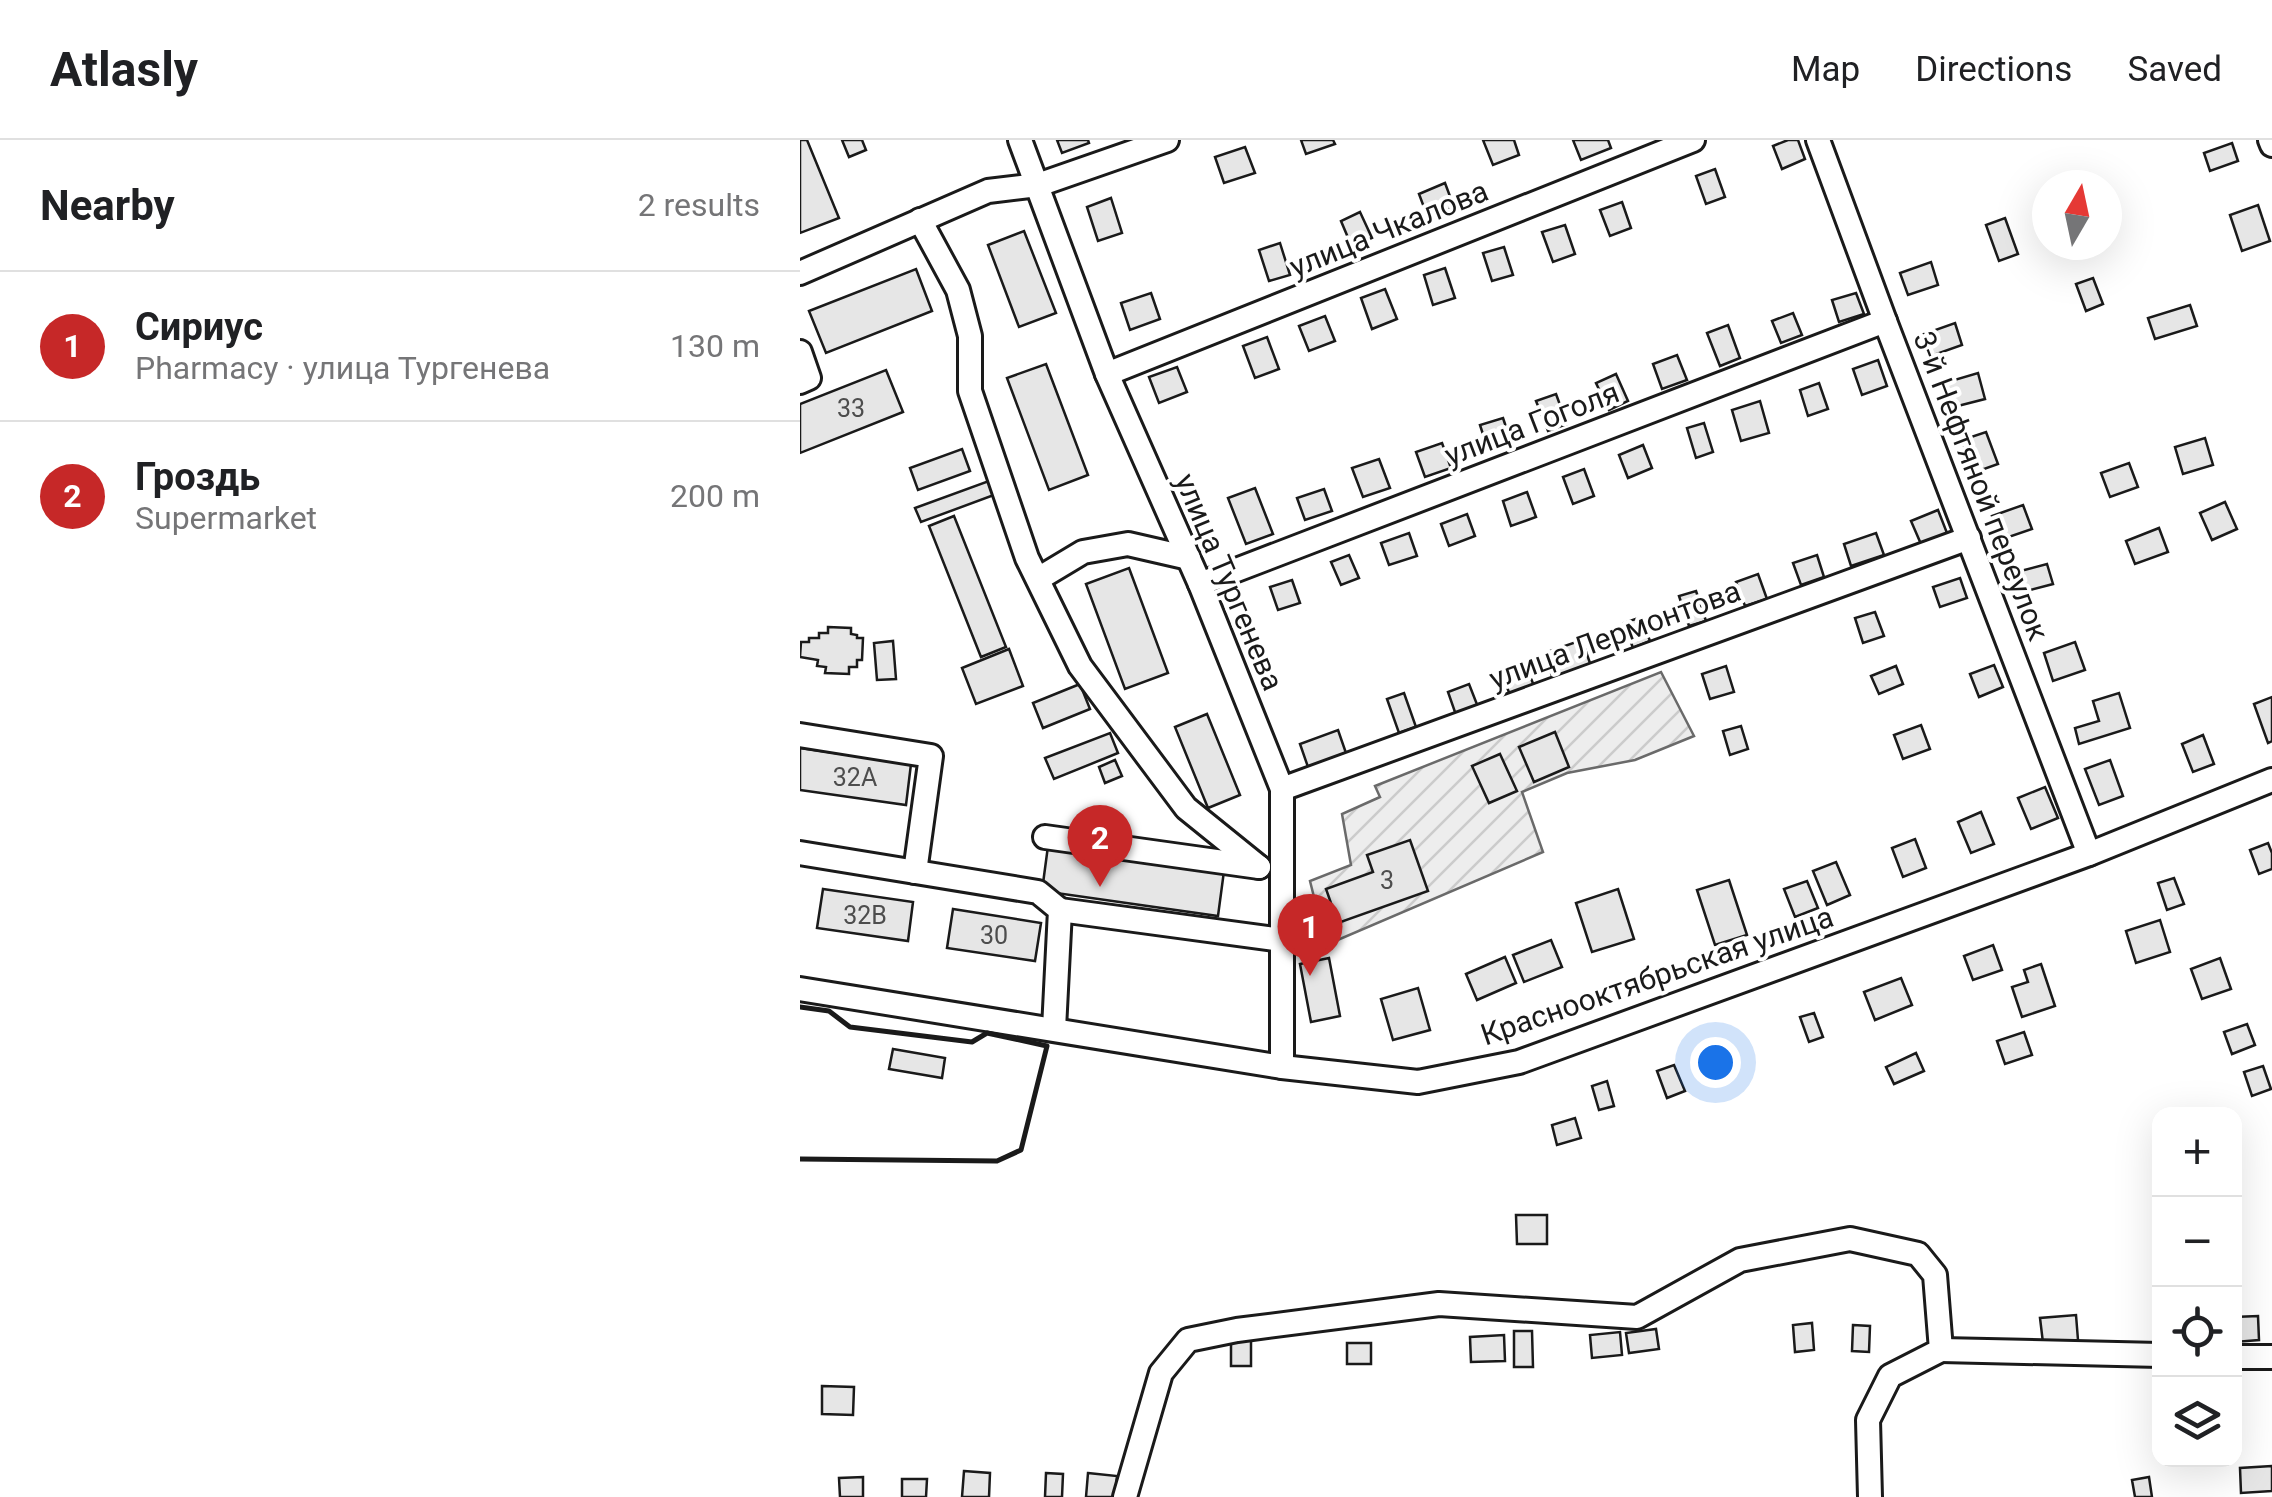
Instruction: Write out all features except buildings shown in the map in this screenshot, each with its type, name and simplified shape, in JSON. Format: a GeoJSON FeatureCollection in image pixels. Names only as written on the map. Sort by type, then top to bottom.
{"type":"FeatureCollection","features":[{"type":"Feature","properties":{"kind":"street","name":"улица Тургенева"},"geometry":{"type":"LineString","coordinates":[[1020,140],[1106,374],[1200,584],[1282,789],[1271,868],[1282,940],[1282,1067]]}},
{"type":"Feature","properties":{"kind":"street"},"geometry":{"type":"LineString","coordinates":[[800,273],[988,190],[1038,185],[1166,140]]}},
{"type":"Feature","properties":{"kind":"street","name":"улица Чкалова"},"geometry":{"type":"LineString","coordinates":[[1106,374],[1693,140]]}},
{"type":"Feature","properties":{"kind":"street","name":"3-й Нефтяной переулок"},"geometry":{"type":"LineString","coordinates":[[1818,140],[2089,854]]}},
{"type":"Feature","properties":{"kind":"street"},"geometry":{"type":"LineString","coordinates":[[920,220],[958,290],[970,336],[970,391],[1028,558],[1080,666],[1186,808],[1271,868]]}},
{"type":"Feature","properties":{"kind":"street","name":"улица Гоголя"},"geometry":{"type":"LineString","coordinates":[[1200,584],[1885,321]]}},
{"type":"Feature","properties":{"kind":"street"},"geometry":{"type":"LineString","coordinates":[[800,352],[809,378],[800,382]]}},
{"type":"Feature","properties":{"kind":"street","name":"улица Лермонтова"},"geometry":{"type":"LineString","coordinates":[[1282,789],[1969,538]]}},
{"type":"Feature","properties":{"kind":"street"},"geometry":{"type":"LineString","coordinates":[[1038,579],[1083,552],[1128,544],[1188,558]]}},
{"type":"Feature","properties":{"kind":"street"},"geometry":{"type":"LineString","coordinates":[[800,735],[931,756],[916,872]]}},
{"type":"Feature","properties":{"kind":"street","name":"Краснооктябрьская улица"},"geometry":{"type":"LineString","coordinates":[[800,988],[1282,1067],[1418,1082],[1519,1062],[2089,854],[2272,780]]}},
{"type":"Feature","properties":{"kind":"street"},"geometry":{"type":"LineString","coordinates":[[1045,837],[1271,868]]}},
{"type":"Feature","properties":{"kind":"street"},"geometry":{"type":"LineString","coordinates":[[800,853],[1038,892],[1060,910],[1282,940]]}},
{"type":"Feature","properties":{"kind":"street"},"geometry":{"type":"LineString","coordinates":[[1054,1029],[1060,910]]}},
{"type":"Feature","properties":{"kind":"street"},"geometry":{"type":"LineString","coordinates":[[1126,1497],[1161,1373],[1188,1340],[1236,1330],[1438,1304],[1637,1317],[1740,1260],[1850,1239],[1918,1254],[1934,1275],[1941,1350]]}},
{"type":"Feature","properties":{"kind":"street"},"geometry":{"type":"LineString","coordinates":[[1870,1497],[1868,1420],[1890,1376],[1941,1350],[2152,1356]]}},
{"type":"Feature","properties":{"kind":"street"},"geometry":{"type":"LineString","coordinates":[[2242,1357],[2272,1357]]}},
{"type":"Feature","properties":{"kind":"shaded area"},"geometry":{"type":"Polygon","coordinates":[[[1661,672],[1694,736],[1635,760],[1567,773],[1522,792],[1543,852],[1326,945],[1310,881],[1351,865],[1342,814],[1380,797],[1375,786],[1661,672]]]}},
{"type":"Feature","properties":{"kind":"wall"},"geometry":{"type":"LineString","coordinates":[[800,1007],[829,1011],[850,1027],[972,1042],[987,1033],[1047,1046],[1021,1150],[997,1161],[800,1159]]}},
{"type":"Feature","properties":{"kind":"place","name":"Гроздь"},"geometry":{"type":"Point","coordinates":[1100,887]}},
{"type":"Feature","properties":{"kind":"place","name":"Сириус"},"geometry":{"type":"Point","coordinates":[1310,976]}}]}
